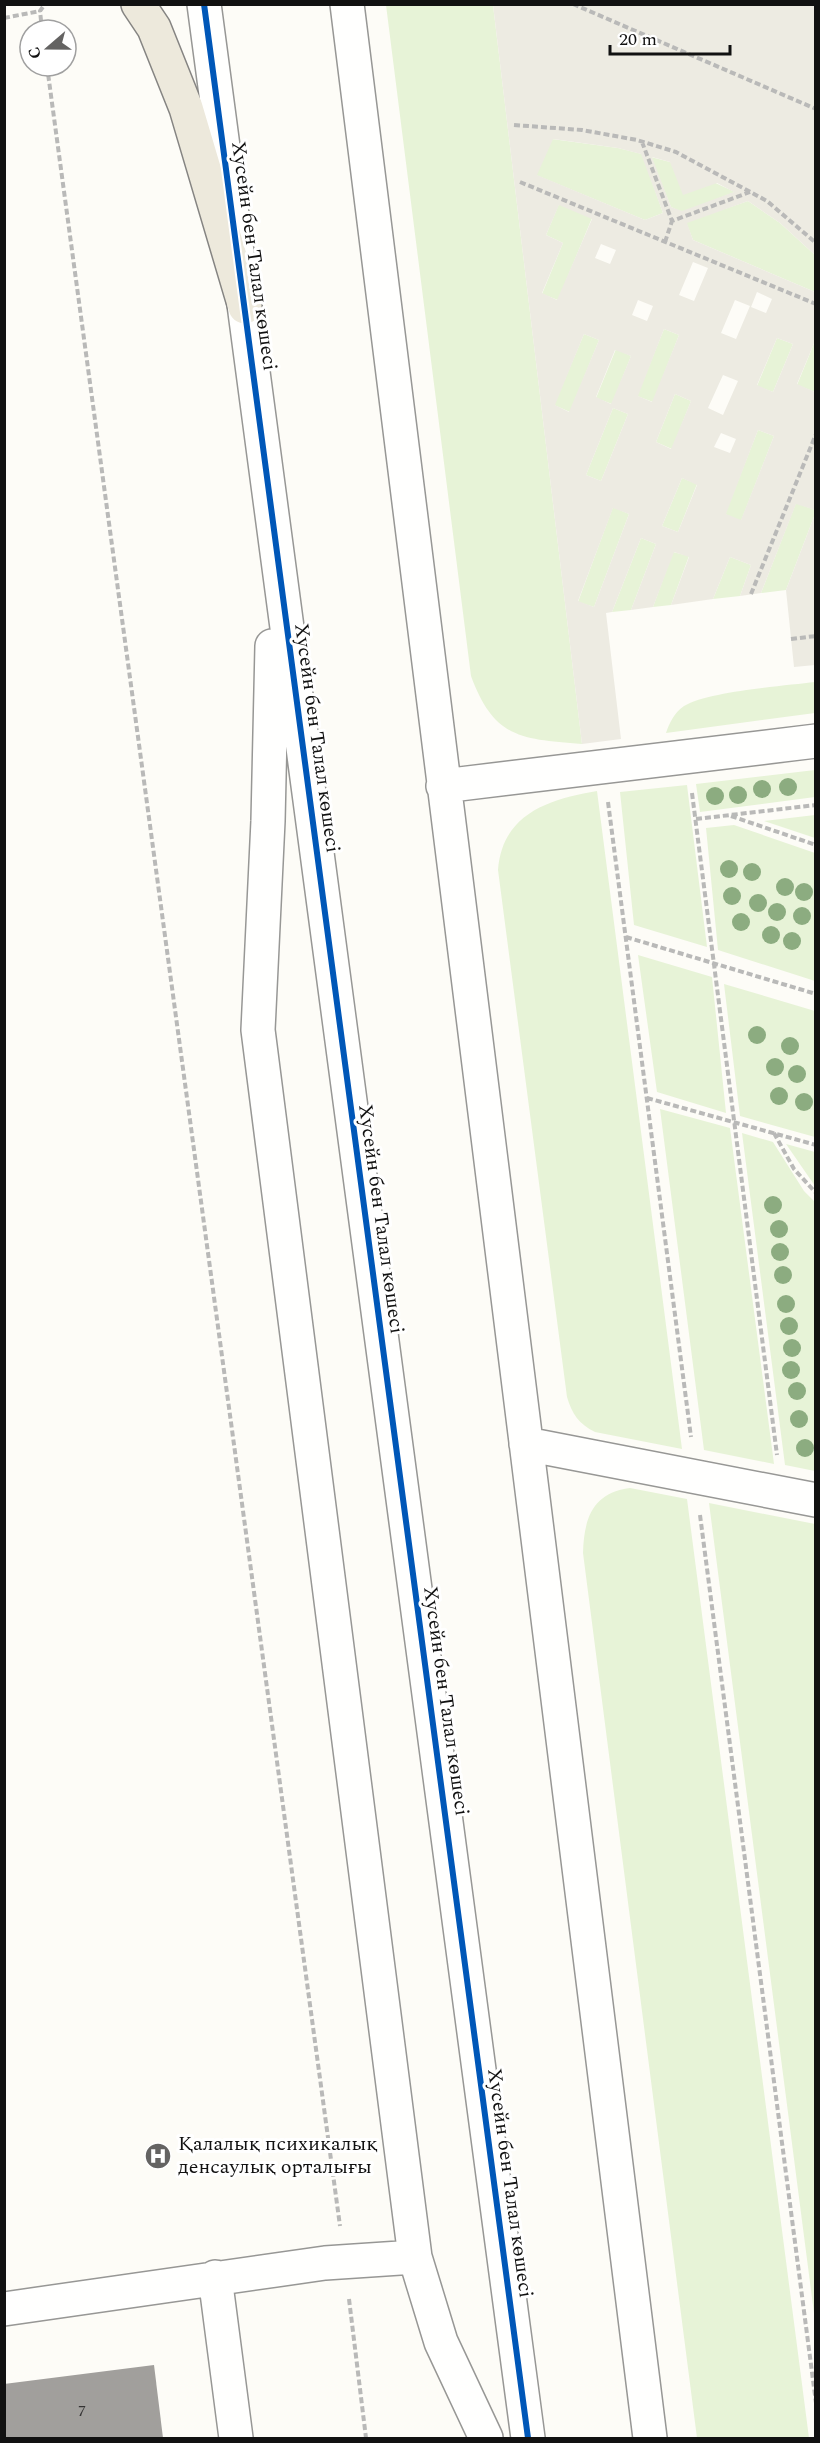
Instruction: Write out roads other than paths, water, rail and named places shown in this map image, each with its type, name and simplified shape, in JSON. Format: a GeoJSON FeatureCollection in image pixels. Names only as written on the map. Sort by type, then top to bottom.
{"type":"FeatureCollection","features":[{"type":"Feature","properties":{"kind":"main road"},"geometry":{"type":"LineString","coordinates":[[138,4],[154,28],[186,108],[245,307]]}},
{"type":"Feature","properties":{"kind":"street","name":"Хусейн бен Талал көшесі"},"geometry":{"type":"LineString","coordinates":[[204,4],[528,2439]]}},
{"type":"Feature","properties":{"kind":"street"},"geometry":{"type":"LineString","coordinates":[[347,4],[650,2439]]}},
{"type":"Feature","properties":{"kind":"street"},"geometry":{"type":"LineString","coordinates":[[274,539],[268,821],[258,1030],[415,2257],[441,2342],[486,2439]]}},
{"type":"Feature","properties":{"kind":"street"},"geometry":{"type":"LineString","coordinates":[[444,786],[816,741]]}},
{"type":"Feature","properties":{"kind":"street"},"geometry":{"type":"LineString","coordinates":[[526,1444],[816,1500]]}},
{"type":"Feature","properties":{"kind":"street"},"geometry":{"type":"LineString","coordinates":[[4,2309],[215,2277],[345,2261],[415,2257]]}},
{"type":"Feature","properties":{"kind":"street"},"geometry":{"type":"LineString","coordinates":[[215,2277],[236,2439]]}},
{"type":"Feature","properties":{"kind":"place","name":"Қалалық психикалық денсаулық орталығы"},"geometry":{"type":"Point","coordinates":[158,2156]}}]}
